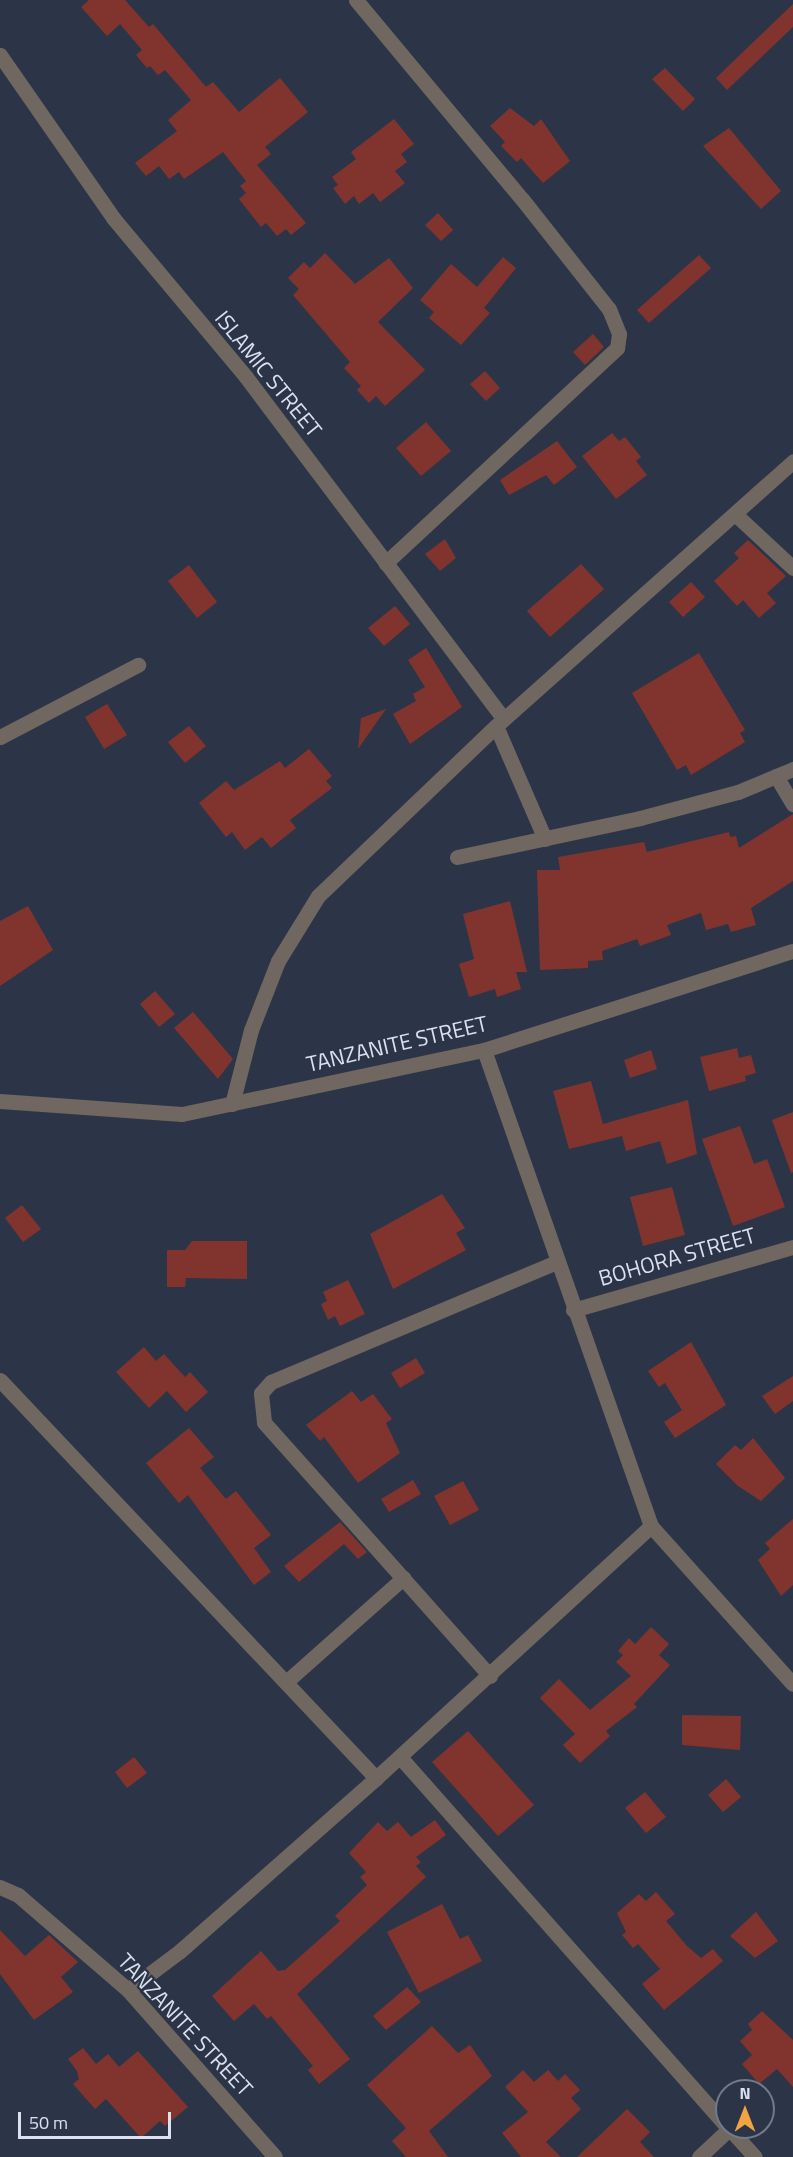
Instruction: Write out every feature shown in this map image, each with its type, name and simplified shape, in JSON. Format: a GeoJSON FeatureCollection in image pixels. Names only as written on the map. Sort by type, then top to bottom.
{"type":"FeatureCollection","features":[{"type":"Feature","properties":{"kind":"street"},"geometry":{"type":"LineString","coordinates":[[356,0],[609,309],[619,334],[617,348],[386,563]]}},
{"type":"Feature","properties":{"kind":"street","name":"ISLAMIC STREET"},"geometry":{"type":"LineString","coordinates":[[0,56],[114,219],[246,377],[386,563],[500,722],[545,838]]}},
{"type":"Feature","properties":{"kind":"street"},"geometry":{"type":"LineString","coordinates":[[232,1104],[251,1030],[278,961],[318,896],[500,722],[793,461]]}},
{"type":"Feature","properties":{"kind":"street"},"geometry":{"type":"LineString","coordinates":[[735,514],[793,568]]}},
{"type":"Feature","properties":{"kind":"street"},"geometry":{"type":"LineString","coordinates":[[0,737],[138,665]]}},
{"type":"Feature","properties":{"kind":"street"},"geometry":{"type":"LineString","coordinates":[[457,858],[727,795],[793,769]]}},
{"type":"Feature","properties":{"kind":"street"},"geometry":{"type":"LineString","coordinates":[[776,776],[793,804]]}},
{"type":"Feature","properties":{"kind":"street","name":"TANZANITE STREET"},"geometry":{"type":"LineString","coordinates":[[0,1101],[182,1114],[484,1050],[793,951]]}},
{"type":"Feature","properties":{"kind":"street"},"geometry":{"type":"LineString","coordinates":[[484,1050],[573,1311],[651,1526],[793,1684]]}},
{"type":"Feature","properties":{"kind":"street","name":"BOHORA STREET"},"geometry":{"type":"LineString","coordinates":[[573,1311],[793,1247]]}},
{"type":"Feature","properties":{"kind":"street"},"geometry":{"type":"LineString","coordinates":[[490,1676],[264,1422],[261,1393],[272,1382],[557,1262]]}},
{"type":"Feature","properties":{"kind":"street"},"geometry":{"type":"LineString","coordinates":[[0,1380],[376,1778]]}},
{"type":"Feature","properties":{"kind":"street"},"geometry":{"type":"LineString","coordinates":[[128,1990],[180,1951],[400,1757],[651,1526]]}},
{"type":"Feature","properties":{"kind":"street"},"geometry":{"type":"LineString","coordinates":[[286,1682],[403,1578]]}},
{"type":"Feature","properties":{"kind":"street"},"geometry":{"type":"LineString","coordinates":[[400,1757],[715,2112]]}},
{"type":"Feature","properties":{"kind":"street","name":"TANZANITE STREET"},"geometry":{"type":"LineString","coordinates":[[0,1887],[18,1895],[128,1990],[275,2157]]}},
{"type":"Feature","properties":{"kind":"street"},"geometry":{"type":"LineString","coordinates":[[699,2157],[716,2139]]}},
{"type":"Feature","properties":{"kind":"street"},"geometry":{"type":"LineString","coordinates":[[739,2139],[755,2157]]}},
{"type":"Feature","properties":{"kind":"building"},"geometry":{"type":"Polygon","coordinates":[[[89,0],[125,0],[149,27],[153,24],[206,87],[213,82],[239,112],[280,78],[308,112],[265,147],[271,154],[257,165],[306,223],[291,235],[286,229],[277,236],[266,223],[261,227],[239,199],[246,193],[240,186],[246,181],[223,152],[184,179],[179,172],[169,179],[159,166],[146,176],[135,163],[177,131],[168,120],[191,100],[165,70],[158,75],[150,66],[147,68],[136,55],[142,50],[120,24],[107,36],[81,7],[89,0]]]}},
{"type":"Feature","properties":{"kind":"building"},"geometry":{"type":"Polygon","coordinates":[[[793,4],[793,27],[727,90],[716,78],[793,4]]]}},
{"type":"Feature","properties":{"kind":"building"},"geometry":{"type":"Polygon","coordinates":[[[665,68],[695,99],[683,111],[652,79],[665,68]]]}},
{"type":"Feature","properties":{"kind":"building"},"geometry":{"type":"Polygon","coordinates":[[[510,108],[534,126],[541,119],[570,161],[543,183],[521,158],[517,162],[501,146],[505,142],[490,126],[510,108]]]}},
{"type":"Feature","properties":{"kind":"building"},"geometry":{"type":"Polygon","coordinates":[[[394,119],[414,144],[401,154],[407,162],[395,171],[405,183],[380,202],[373,193],[359,204],[354,196],[345,204],[333,188],[338,185],[332,177],[356,159],[351,152],[394,119]]]}},
{"type":"Feature","properties":{"kind":"building"},"geometry":{"type":"Polygon","coordinates":[[[729,128],[781,191],[761,209],[703,146],[729,128]]]}},
{"type":"Feature","properties":{"kind":"building"},"geometry":{"type":"Polygon","coordinates":[[[438,213],[453,230],[441,241],[425,225],[438,213]]]}},
{"type":"Feature","properties":{"kind":"building"},"geometry":{"type":"Polygon","coordinates":[[[325,253],[355,284],[389,258],[413,288],[378,322],[425,370],[385,406],[376,396],[369,403],[357,390],[361,386],[344,368],[350,362],[293,295],[299,289],[288,278],[304,262],[310,268],[325,253]]]}},
{"type":"Feature","properties":{"kind":"building"},"geometry":{"type":"Polygon","coordinates":[[[699,255],[711,268],[649,323],[637,310],[699,255]]]}},
{"type":"Feature","properties":{"kind":"building"},"geometry":{"type":"Polygon","coordinates":[[[503,257],[516,268],[484,308],[490,313],[461,345],[429,318],[434,312],[420,300],[451,264],[477,287],[503,257]]]}},
{"type":"Feature","properties":{"kind":"building"},"geometry":{"type":"Polygon","coordinates":[[[593,334],[604,347],[585,365],[573,352],[593,334]]]}},
{"type":"Feature","properties":{"kind":"building"},"geometry":{"type":"Polygon","coordinates":[[[485,371],[500,388],[486,401],[470,384],[485,371]]]}},
{"type":"Feature","properties":{"kind":"building"},"geometry":{"type":"Polygon","coordinates":[[[426,422],[451,451],[421,476],[396,448],[426,422]]]}},
{"type":"Feature","properties":{"kind":"building"},"geometry":{"type":"Polygon","coordinates":[[[612,433],[619,441],[625,437],[641,457],[636,461],[647,475],[616,499],[582,456],[612,433]]]}},
{"type":"Feature","properties":{"kind":"building"},"geometry":{"type":"Polygon","coordinates":[[[557,441],[577,467],[554,485],[546,475],[509,495],[500,480],[557,441]]]}},
{"type":"Feature","properties":{"kind":"building"},"geometry":{"type":"Polygon","coordinates":[[[445,539],[456,558],[440,571],[425,554],[445,539]]]}},
{"type":"Feature","properties":{"kind":"building"},"geometry":{"type":"Polygon","coordinates":[[[748,540],[786,576],[767,593],[776,603],[759,618],[743,600],[737,606],[714,581],[739,558],[734,553],[748,540]]]}},
{"type":"Feature","properties":{"kind":"building"},"geometry":{"type":"Polygon","coordinates":[[[581,564],[604,589],[550,637],[527,611],[581,564]]]}},
{"type":"Feature","properties":{"kind":"building"},"geometry":{"type":"Polygon","coordinates":[[[189,565],[217,602],[197,618],[168,581],[189,565]]]}},
{"type":"Feature","properties":{"kind":"building"},"geometry":{"type":"Polygon","coordinates":[[[691,582],[705,597],[683,617],[669,602],[691,582]]]}},
{"type":"Feature","properties":{"kind":"building"},"geometry":{"type":"Polygon","coordinates":[[[395,606],[410,624],[384,646],[368,628],[395,606]]]}},
{"type":"Feature","properties":{"kind":"building"},"geometry":{"type":"Polygon","coordinates":[[[426,648],[462,707],[410,744],[393,714],[416,701],[413,694],[425,687],[408,660],[426,648]]]}},
{"type":"Feature","properties":{"kind":"building"},"geometry":{"type":"Polygon","coordinates":[[[699,653],[745,730],[740,733],[745,742],[691,775],[686,765],[677,770],[632,693],[699,653]]]}},
{"type":"Feature","properties":{"kind":"building"},"geometry":{"type":"Polygon","coordinates":[[[107,704],[127,735],[104,749],[85,717],[107,704]]]}},
{"type":"Feature","properties":{"kind":"building"},"geometry":{"type":"Polygon","coordinates":[[[386,709],[358,749],[361,718],[386,709]]]}},
{"type":"Feature","properties":{"kind":"building"},"geometry":{"type":"Polygon","coordinates":[[[189,726],[206,746],[185,763],[168,742],[189,726]]]}},
{"type":"Feature","properties":{"kind":"building"},"geometry":{"type":"Polygon","coordinates":[[[309,749],[332,776],[326,781],[332,788],[290,820],[296,828],[271,848],[262,837],[245,850],[232,832],[226,837],[199,803],[226,781],[234,790],[280,761],[285,768],[309,749]]]}},
{"type":"Feature","properties":{"kind":"building"},"geometry":{"type":"Polygon","coordinates":[[[793,814],[793,881],[751,908],[756,925],[731,932],[728,924],[706,930],[701,913],[667,925],[671,935],[640,946],[637,939],[602,951],[603,960],[588,961],[588,968],[540,970],[537,870],[560,870],[558,857],[644,842],[647,852],[729,832],[730,837],[736,836],[739,848],[793,814]]]}},
{"type":"Feature","properties":{"kind":"building"},"geometry":{"type":"Polygon","coordinates":[[[510,901],[527,972],[516,972],[521,989],[497,997],[495,989],[469,997],[459,964],[474,959],[463,914],[510,901]]]}},
{"type":"Feature","properties":{"kind":"building"},"geometry":{"type":"Polygon","coordinates":[[[28,906],[53,950],[0,986],[0,921],[28,906]]]}},
{"type":"Feature","properties":{"kind":"building"},"geometry":{"type":"Polygon","coordinates":[[[155,991],[175,1014],[159,1027],[140,1004],[155,991]]]}},
{"type":"Feature","properties":{"kind":"building"},"geometry":{"type":"Polygon","coordinates":[[[193,1012],[233,1059],[218,1079],[174,1028],[193,1012]]]}},
{"type":"Feature","properties":{"kind":"building"},"geometry":{"type":"Polygon","coordinates":[[[737,1048],[739,1058],[751,1055],[756,1073],[745,1076],[746,1081],[709,1091],[700,1057],[737,1048]]]}},
{"type":"Feature","properties":{"kind":"building"},"geometry":{"type":"Polygon","coordinates":[[[651,1050],[657,1069],[630,1078],[624,1060],[651,1050]]]}},
{"type":"Feature","properties":{"kind":"building"},"geometry":{"type":"Polygon","coordinates":[[[591,1081],[603,1124],[688,1100],[697,1154],[667,1164],[660,1141],[626,1151],[622,1136],[569,1149],[553,1091],[591,1081]]]}},
{"type":"Feature","properties":{"kind":"building"},"geometry":{"type":"Polygon","coordinates":[[[793,1112],[793,1172],[791,1173],[772,1120],[793,1112]]]}},
{"type":"Feature","properties":{"kind":"building"},"geometry":{"type":"Polygon","coordinates":[[[740,1126],[754,1164],[767,1159],[785,1207],[733,1226],[702,1139],[740,1126]]]}},
{"type":"Feature","properties":{"kind":"building"},"geometry":{"type":"Polygon","coordinates":[[[672,1187],[685,1235],[643,1246],[630,1197],[672,1187]]]}},
{"type":"Feature","properties":{"kind":"building"},"geometry":{"type":"Polygon","coordinates":[[[442,1194],[465,1228],[456,1233],[466,1250],[393,1289],[370,1234],[442,1194]]]}},
{"type":"Feature","properties":{"kind":"building"},"geometry":{"type":"Polygon","coordinates":[[[22,1205],[41,1229],[23,1242],[5,1218],[22,1205]]]}},
{"type":"Feature","properties":{"kind":"building"},"geometry":{"type":"Polygon","coordinates":[[[192,1241],[247,1241],[247,1279],[186,1278],[185,1287],[167,1287],[167,1250],[185,1250],[192,1241]]]}},
{"type":"Feature","properties":{"kind":"building"},"geometry":{"type":"Polygon","coordinates":[[[348,1280],[365,1314],[340,1326],[335,1316],[328,1320],[321,1304],[327,1301],[323,1292],[348,1280]]]}},
{"type":"Feature","properties":{"kind":"building"},"geometry":{"type":"Polygon","coordinates":[[[691,1342],[726,1405],[675,1438],[664,1422],[682,1410],[665,1383],[659,1387],[648,1371],[691,1342]]]}},
{"type":"Feature","properties":{"kind":"building"},"geometry":{"type":"Polygon","coordinates":[[[144,1347],[156,1361],[164,1354],[185,1377],[190,1372],[208,1392],[186,1412],[167,1391],[149,1408],[116,1372],[144,1347]]]}},
{"type":"Feature","properties":{"kind":"building"},"geometry":{"type":"Polygon","coordinates":[[[416,1358],[425,1373],[400,1388],[391,1373],[416,1358]]]}},
{"type":"Feature","properties":{"kind":"building"},"geometry":{"type":"Polygon","coordinates":[[[793,1376],[793,1401],[775,1414],[762,1396],[793,1376]]]}},
{"type":"Feature","properties":{"kind":"building"},"geometry":{"type":"Polygon","coordinates":[[[352,1391],[361,1402],[373,1394],[392,1419],[386,1423],[400,1453],[358,1483],[324,1437],[320,1441],[306,1425],[352,1391]]]}},
{"type":"Feature","properties":{"kind":"building"},"geometry":{"type":"Polygon","coordinates":[[[189,1428],[214,1457],[200,1468],[226,1499],[236,1491],[271,1535],[254,1548],[271,1572],[254,1585],[188,1495],[179,1503],[146,1463],[189,1428]]]}},
{"type":"Feature","properties":{"kind":"building"},"geometry":{"type":"Polygon","coordinates":[[[753,1438],[785,1478],[761,1501],[738,1486],[716,1464],[735,1445],[741,1450],[753,1438]]]}},
{"type":"Feature","properties":{"kind":"building"},"geometry":{"type":"Polygon","coordinates":[[[413,1480],[421,1494],[389,1512],[381,1499],[413,1480]]]}},
{"type":"Feature","properties":{"kind":"building"},"geometry":{"type":"Polygon","coordinates":[[[463,1481],[479,1510],[450,1525],[434,1496],[463,1481]]]}},
{"type":"Feature","properties":{"kind":"building"},"geometry":{"type":"Polygon","coordinates":[[[793,1519],[793,1585],[781,1596],[758,1560],[770,1549],[765,1543],[793,1519]]]}},
{"type":"Feature","properties":{"kind":"building"},"geometry":{"type":"Polygon","coordinates":[[[340,1522],[367,1552],[358,1559],[344,1544],[299,1582],[284,1566],[340,1522]]]}},
{"type":"Feature","properties":{"kind":"building"},"geometry":{"type":"Polygon","coordinates":[[[651,1627],[669,1644],[659,1655],[670,1665],[634,1704],[637,1707],[606,1731],[610,1736],[580,1763],[563,1745],[575,1734],[540,1698],[559,1679],[590,1710],[631,1676],[616,1662],[623,1655],[618,1651],[629,1638],[635,1644],[651,1627]]]}},
{"type":"Feature","properties":{"kind":"building"},"geometry":{"type":"Polygon","coordinates":[[[682,1715],[741,1716],[740,1750],[682,1745],[682,1715]]]}},
{"type":"Feature","properties":{"kind":"building"},"geometry":{"type":"Polygon","coordinates":[[[468,1731],[534,1805],[498,1836],[432,1762],[468,1731]]]}},
{"type":"Feature","properties":{"kind":"building"},"geometry":{"type":"Polygon","coordinates":[[[134,1757],[147,1773],[127,1788],[115,1772],[134,1757]]]}},
{"type":"Feature","properties":{"kind":"building"},"geometry":{"type":"Polygon","coordinates":[[[726,1779],[741,1797],[723,1812],[708,1795],[726,1779]]]}},
{"type":"Feature","properties":{"kind":"building"},"geometry":{"type":"Polygon","coordinates":[[[645,1792],[666,1817],[646,1833],[625,1808],[645,1792]]]}},
{"type":"Feature","properties":{"kind":"building"},"geometry":{"type":"Polygon","coordinates":[[[435,1820],[446,1835],[416,1857],[421,1862],[416,1866],[426,1877],[297,1994],[350,2059],[319,2084],[308,2070],[313,2066],[271,2016],[267,2019],[254,2004],[234,2021],[212,1996],[261,1951],[278,1971],[285,1970],[340,1921],[335,1916],[367,1885],[360,1877],[366,1872],[349,1853],[378,1822],[387,1831],[398,1822],[411,1837],[435,1820]]]}},
{"type":"Feature","properties":{"kind":"building"},"geometry":{"type":"Polygon","coordinates":[[[656,1892],[675,1914],[666,1921],[687,1946],[701,1958],[713,1949],[723,1961],[664,2010],[642,1984],[660,1969],[638,1944],[633,1948],[622,1935],[626,1932],[617,1913],[639,1894],[646,1901],[656,1892]]]}},
{"type":"Feature","properties":{"kind":"building"},"geometry":{"type":"Polygon","coordinates":[[[442,1904],[460,1939],[468,1935],[482,1961],[419,1993],[387,1932],[442,1904]]]}},
{"type":"Feature","properties":{"kind":"building"},"geometry":{"type":"Polygon","coordinates":[[[756,1912],[778,1941],[755,1958],[730,1936],[756,1912]]]}},
{"type":"Feature","properties":{"kind":"building"},"geometry":{"type":"Polygon","coordinates":[[[0,1930],[25,1956],[49,1935],[78,1962],[61,1977],[73,1992],[34,2020],[0,1974],[0,1930]]]}},
{"type":"Feature","properties":{"kind":"building"},"geometry":{"type":"Polygon","coordinates":[[[407,1987],[421,2002],[386,2030],[373,2016],[407,1987]]]}},
{"type":"Feature","properties":{"kind":"building"},"geometry":{"type":"Polygon","coordinates":[[[762,2011],[793,2040],[793,2087],[777,2069],[765,2079],[755,2079],[742,2064],[752,2055],[740,2041],[752,2030],[748,2024],[762,2011]]]}},
{"type":"Feature","properties":{"kind":"building"},"geometry":{"type":"Polygon","coordinates":[[[432,2026],[458,2053],[470,2045],[492,2076],[429,2131],[448,2157],[406,2157],[392,2141],[406,2128],[367,2085],[432,2026]]]}},
{"type":"Feature","properties":{"kind":"building"},"geometry":{"type":"Polygon","coordinates":[[[83,2048],[96,2064],[108,2054],[119,2067],[138,2051],[188,2107],[165,2126],[160,2121],[141,2138],[106,2099],[95,2109],[73,2084],[79,2079],[77,2071],[68,2059],[83,2048]]]}},
{"type":"Feature","properties":{"kind":"building"},"geometry":{"type":"Polygon","coordinates":[[[523,2070],[534,2082],[548,2070],[558,2081],[565,2074],[580,2090],[571,2098],[581,2109],[546,2142],[561,2157],[521,2157],[502,2133],[528,2112],[505,2087],[523,2070]]]}},
{"type":"Feature","properties":{"kind":"building"},"geometry":{"type":"Polygon","coordinates":[[[627,2109],[650,2132],[640,2142],[654,2157],[577,2157],[627,2109]]]}}]}
